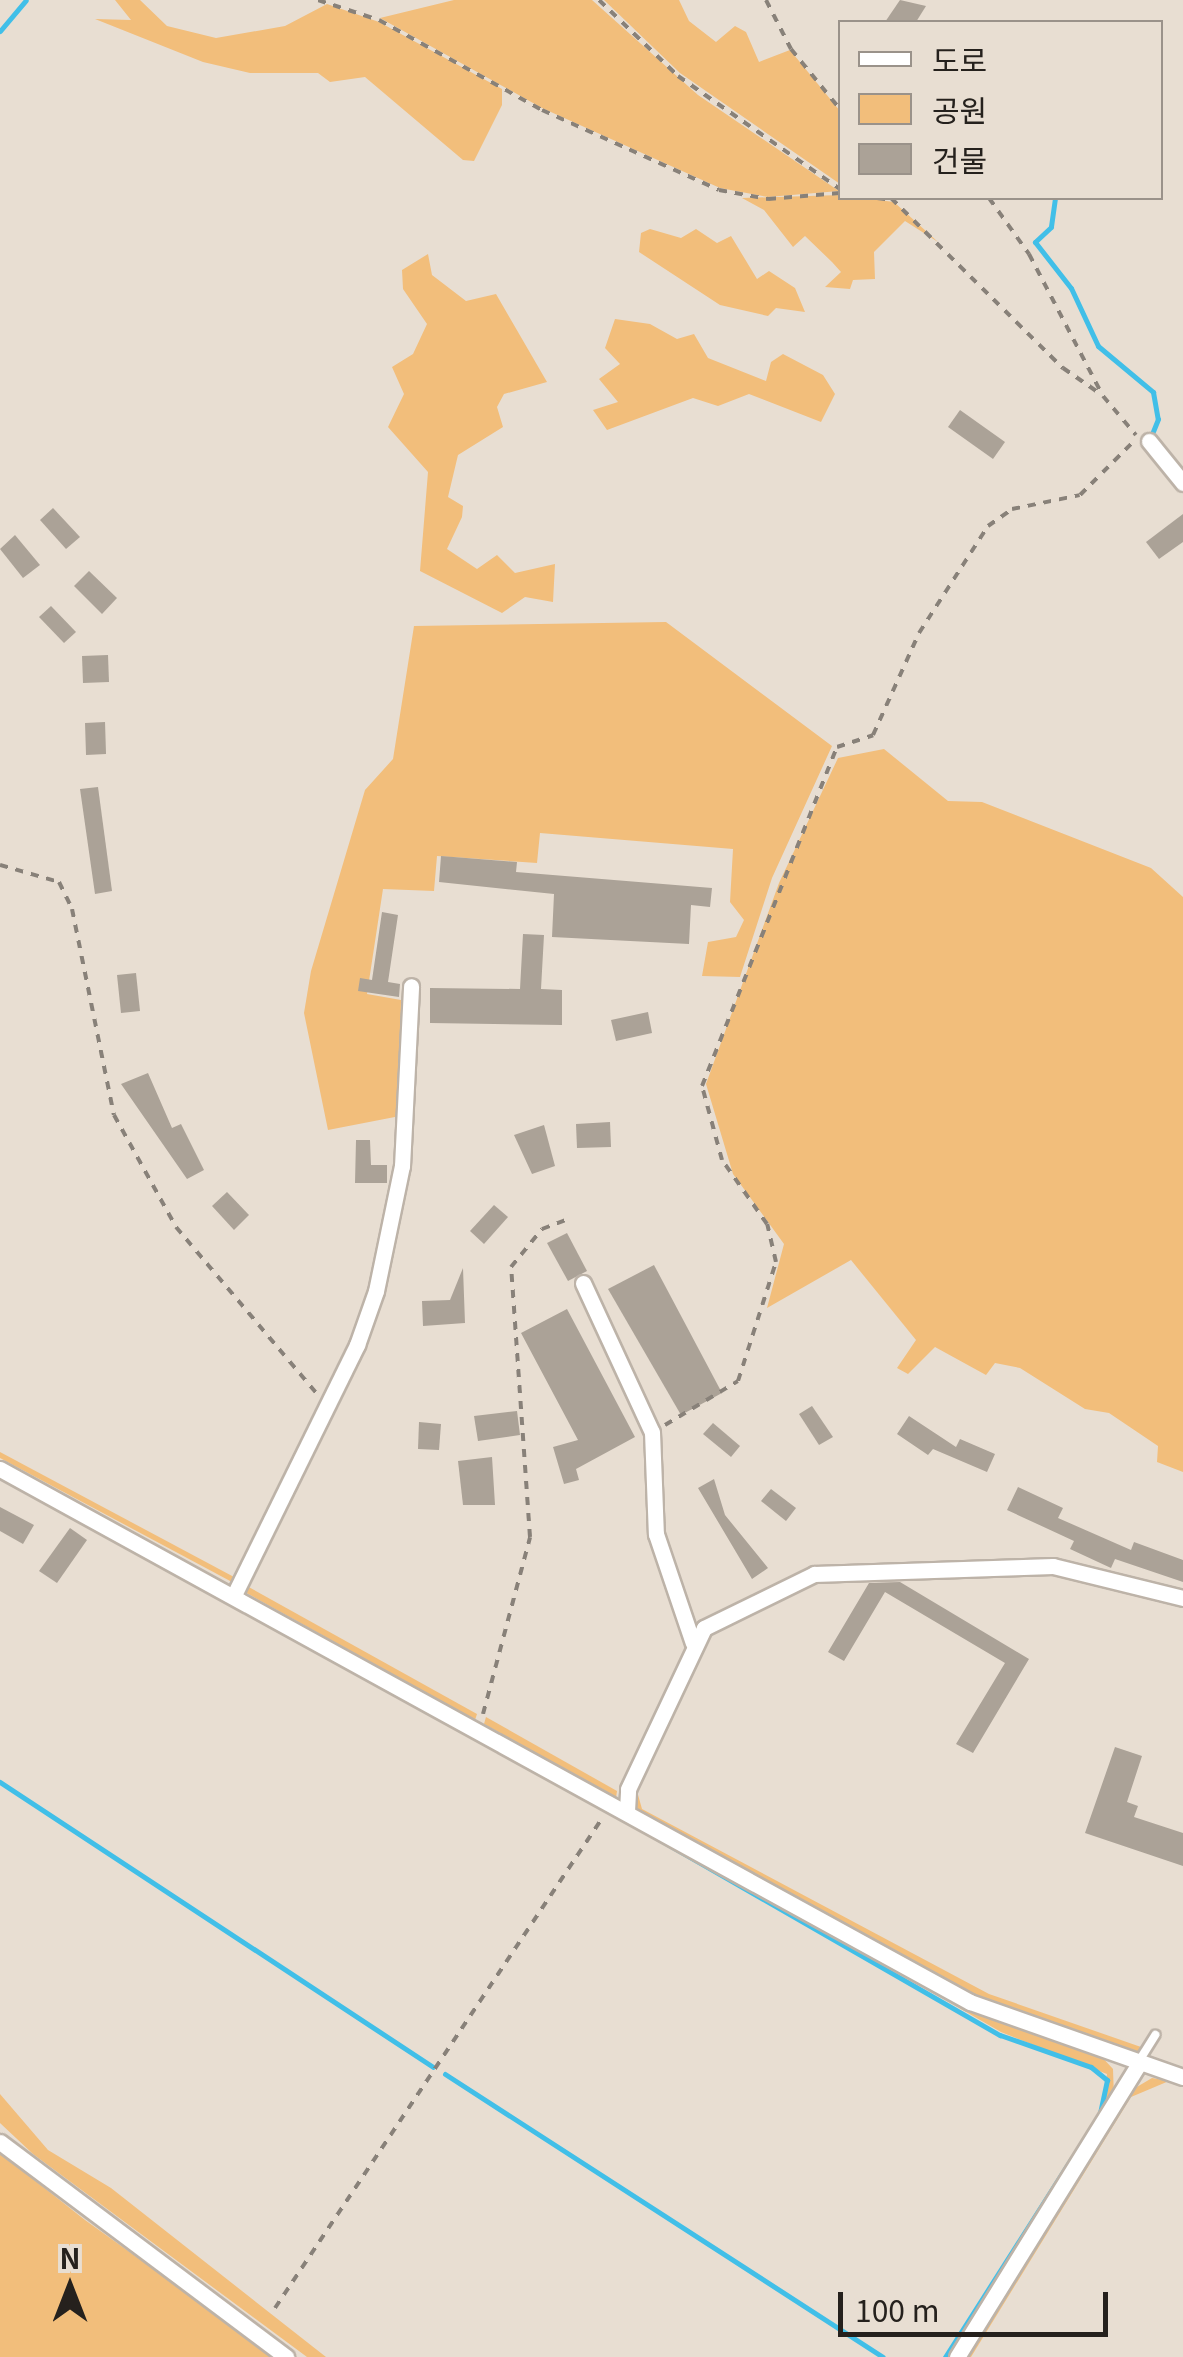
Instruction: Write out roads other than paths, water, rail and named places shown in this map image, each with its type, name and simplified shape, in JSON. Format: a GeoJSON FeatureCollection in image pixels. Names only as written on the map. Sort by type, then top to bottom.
{"type":"FeatureCollection","features":[{"type":"Feature","properties":{"kind":"street"},"geometry":{"type":"LineString","coordinates":[[1143,439],[1183,483]]}},
{"type":"Feature","properties":{"kind":"street"},"geometry":{"type":"LineString","coordinates":[[234,1595],[357,1345],[392,1230],[412,986]]}},
{"type":"Feature","properties":{"kind":"street"},"geometry":{"type":"LineString","coordinates":[[583,1283],[652,1432],[656,1534],[693,1643]]}},
{"type":"Feature","properties":{"kind":"street"},"geometry":{"type":"LineString","coordinates":[[0,1469],[478,1728],[970,2002],[1183,2076]]}},
{"type":"Feature","properties":{"kind":"street"},"geometry":{"type":"LineString","coordinates":[[619,1808],[693,1643],[704,1628],[840,1567],[1053,1566],[1183,1598]]}},
{"type":"Feature","properties":{"kind":"street"},"geometry":{"type":"LineString","coordinates":[[958,2357],[1138,2063]]}},
{"type":"Feature","properties":{"kind":"street"},"geometry":{"type":"LineString","coordinates":[[0,2142],[286,2357]]}},
{"type":"Feature","properties":{"kind":"lane"},"geometry":{"type":"LineString","coordinates":[[1138,2063],[1155,2035]]}},
{"type":"Feature","properties":{"kind":"waterway"},"geometry":{"type":"LineString","coordinates":[[0,31],[26,0]]}},
{"type":"Feature","properties":{"kind":"waterway"},"geometry":{"type":"LineString","coordinates":[[1055,200],[1051,227],[1035,242],[1071,288],[1098,346],[1153,392],[1158,419],[1150,439]]}},
{"type":"Feature","properties":{"kind":"waterway"},"geometry":{"type":"LineString","coordinates":[[0,1782],[433,2067]]}},
{"type":"Feature","properties":{"kind":"waterway"},"geometry":{"type":"LineString","coordinates":[[617,1815],[1000,2035],[1091,2067],[1107,2080],[1100,2112]]}},
{"type":"Feature","properties":{"kind":"waterway"},"geometry":{"type":"LineString","coordinates":[[445,2074],[883,2357]]}},
{"type":"Feature","properties":{"kind":"waterway"},"geometry":{"type":"LineString","coordinates":[[945,2357],[1071,2159]]}}]}
